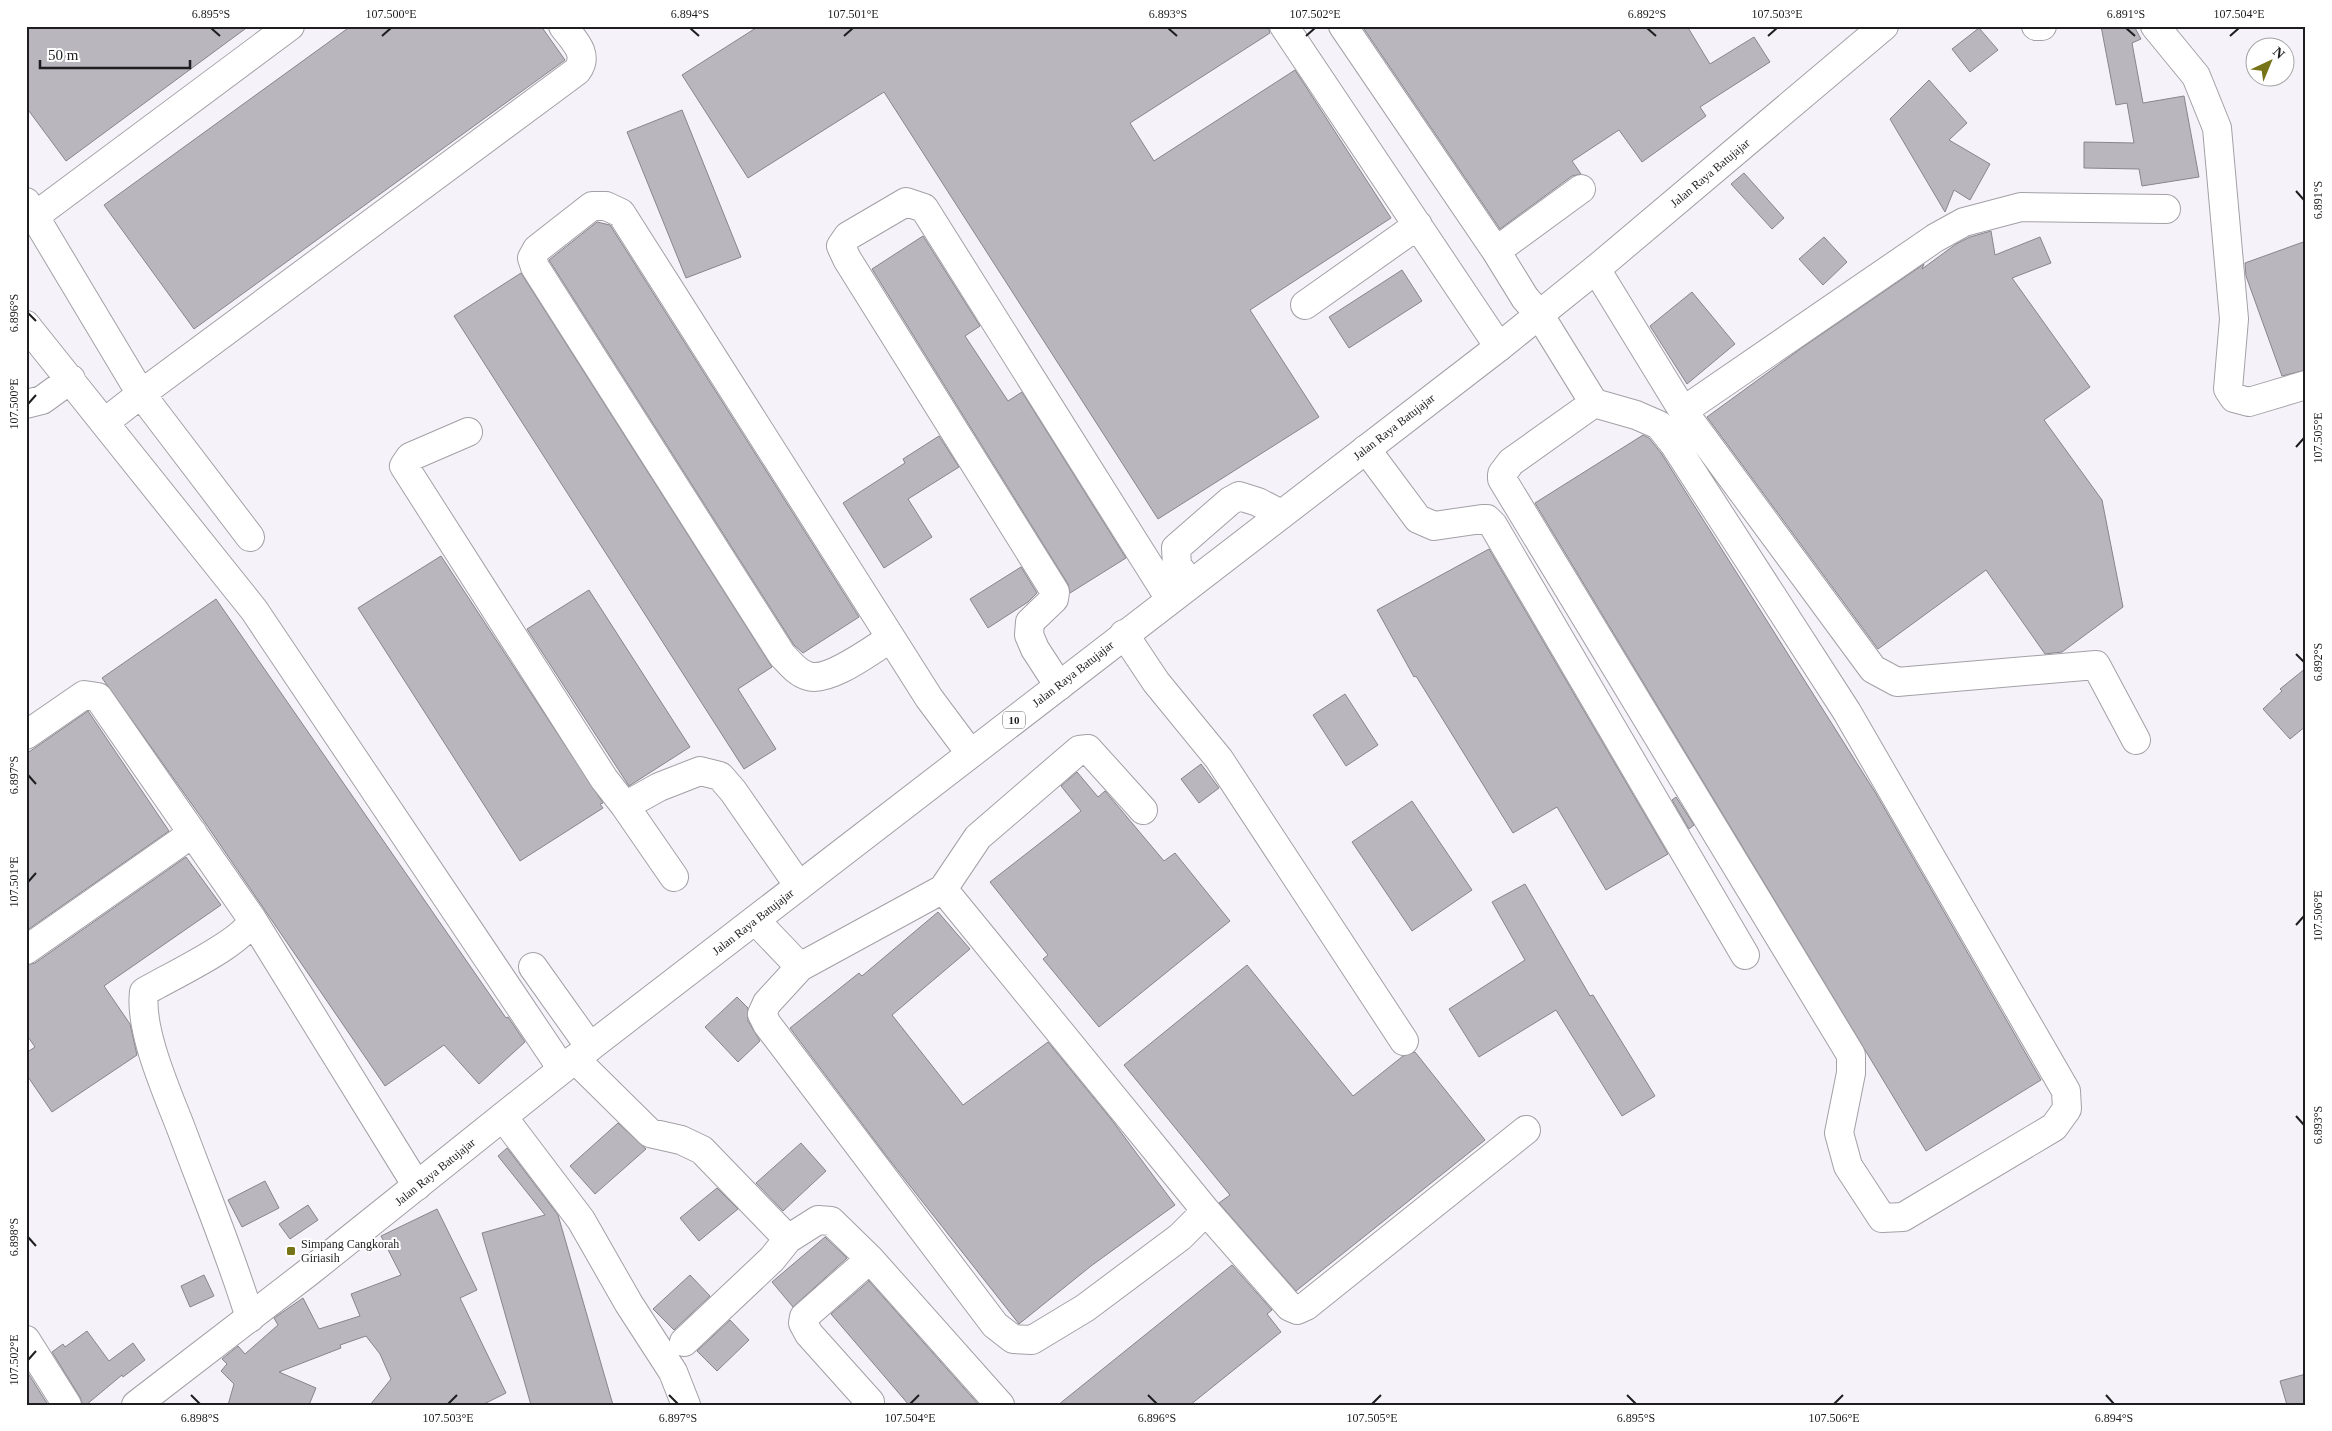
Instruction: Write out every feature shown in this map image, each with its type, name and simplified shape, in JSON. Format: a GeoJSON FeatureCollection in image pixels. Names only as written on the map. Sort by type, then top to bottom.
{"type":"FeatureCollection","features":[{"type":"Feature","properties":{"kind":"main road"},"geometry":{"type":"LineString","coordinates":[[250,538],[141,394],[31,209],[290,26]]}},
{"type":"Feature","properties":{"kind":"main road"},"geometry":{"type":"LineString","coordinates":[[105,422],[576,71],[582,65],[582,53],[563,26]]}},
{"type":"Feature","properties":{"kind":"main road"},"geometry":{"type":"LineString","coordinates":[[1284,26],[1499,347]]}},
{"type":"Feature","properties":{"kind":"main road"},"geometry":{"type":"LineString","coordinates":[[1343,26],[1496,251],[1525,298],[1540,314],[1594,403],[1636,415],[1659,425],[1674,444],[1847,712],[2066,1091],[2067,1109],[2054,1127],[1903,1217],[1882,1218],[1848,1166],[1839,1134],[1851,1073],[1851,1055],[1502,478],[1502,474],[1511,462],[1594,403]]}},
{"type":"Feature","properties":{"kind":"main road"},"geometry":{"type":"LineString","coordinates":[[2036,26],[2042,26]]}},
{"type":"Feature","properties":{"kind":"main road"},"geometry":{"type":"LineString","coordinates":[[2155,26],[2196,76],[2217,128],[2234,319],[2228,390],[2234,398],[2249,402],[2306,385]]}},
{"type":"Feature","properties":{"kind":"main road","name":"Jalan Raya Batujajar"},"geometry":{"type":"LineString","coordinates":[[136,1405],[250,1318],[576,1058],[1499,347],[1596,269],[1876,28]]}},
{"type":"Feature","properties":{"kind":"main road"},"geometry":{"type":"LineString","coordinates":[[1496,251],[1581,189]]}},
{"type":"Feature","properties":{"kind":"main road"},"geometry":{"type":"LineString","coordinates":[[1059,686],[1029,635],[1030,622],[1054,599],[1055,592],[847,259],[841,246],[848,236],[906,202],[924,208],[1180,591]]}},
{"type":"Feature","properties":{"kind":"main road"},"geometry":{"type":"LineString","coordinates":[[891,638],[836,671],[820,677],[809,677],[798,671],[782,654],[535,267],[532,258],[537,249],[592,206],[606,206],[621,213],[891,638],[929,698],[970,753]]}},
{"type":"Feature","properties":{"kind":"main road"},"geometry":{"type":"LineString","coordinates":[[1683,411],[1935,238],[1964,222],[2022,207],[2166,209]]}},
{"type":"Feature","properties":{"kind":"main road"},"geometry":{"type":"LineString","coordinates":[[1305,305],[1418,225]]}},
{"type":"Feature","properties":{"kind":"main road"},"geometry":{"type":"LineString","coordinates":[[1596,269],[1683,411],[1873,669],[1897,682],[2096,664],[2136,740]]}},
{"type":"Feature","properties":{"kind":"main road"},"geometry":{"type":"LineString","coordinates":[[26,325],[254,610],[576,1058],[650,1133],[681,1140],[702,1150],[788,1239]]}},
{"type":"Feature","properties":{"kind":"main road"},"geometry":{"type":"LineString","coordinates":[[26,404],[42,400],[71,379]]}},
{"type":"Feature","properties":{"kind":"main road"},"geometry":{"type":"LineString","coordinates":[[468,432],[410,457],[404,466],[604,779],[674,877]]}},
{"type":"Feature","properties":{"kind":"main road"},"geometry":{"type":"LineString","coordinates":[[1366,449],[1418,519],[1434,526],[1482,519],[1487,519],[1493,525],[1745,956]]}},
{"type":"Feature","properties":{"kind":"main road"},"geometry":{"type":"LineString","coordinates":[[1180,591],[1176,548],[1230,501],[1239,496],[1258,502],[1281,514]]}},
{"type":"Feature","properties":{"kind":"main road"},"geometry":{"type":"LineString","coordinates":[[1124,634],[1156,682],[1219,759],[1404,1041]]}},
{"type":"Feature","properties":{"kind":"main road"},"geometry":{"type":"LineString","coordinates":[[26,735],[84,695],[95,695],[252,920],[417,1186]]}},
{"type":"Feature","properties":{"kind":"main road"},"geometry":{"type":"LineString","coordinates":[[1143,810],[1088,748],[1079,750],[978,837],[943,889],[800,967],[768,1003],[762,1014],[767,1024],[995,1325],[1013,1338],[1032,1340],[1085,1308],[1180,1237],[1206,1211]]}},
{"type":"Feature","properties":{"kind":"main road"},"geometry":{"type":"LineString","coordinates":[[625,806],[659,787],[700,771],[720,776],[799,886]]}},
{"type":"Feature","properties":{"kind":"main road"},"geometry":{"type":"LineString","coordinates":[[26,950],[192,833]]}},
{"type":"Feature","properties":{"kind":"main road"},"geometry":{"type":"LineString","coordinates":[[943,889],[1206,1211],[1290,1307],[1297,1310],[1306,1306],[1526,1130]]}},
{"type":"Feature","properties":{"kind":"main road"},"geometry":{"type":"LineString","coordinates":[[250,1318],[161,1075],[144,1017],[143,1005],[144,992],[228,945],[247,929],[252,920]]}},
{"type":"Feature","properties":{"kind":"main road"},"geometry":{"type":"LineString","coordinates":[[754,920],[800,967]]}},
{"type":"Feature","properties":{"kind":"main road"},"geometry":{"type":"LineString","coordinates":[[533,967],[576,1058]]}},
{"type":"Feature","properties":{"kind":"main road"},"geometry":{"type":"LineString","coordinates":[[504,1117],[581,1220],[629,1304],[673,1372],[686,1405]]}},
{"type":"Feature","properties":{"kind":"main road"},"geometry":{"type":"LineString","coordinates":[[684,1342],[772,1259],[788,1239],[818,1220],[831,1221],[870,1259],[1000,1405]]}},
{"type":"Feature","properties":{"kind":"main road"},"geometry":{"type":"LineString","coordinates":[[870,1259],[804,1317],[802,1323],[809,1334],[870,1402]]}},
{"type":"Feature","properties":{"kind":"main road"},"geometry":{"type":"LineString","coordinates":[[26,1340],[68,1405]]}},
{"type":"Feature","properties":{"kind":"building"},"geometry":{"type":"Polygon","coordinates":[[[26,26],[249,26],[66,161],[26,107],[26,26]]]}},
{"type":"Feature","properties":{"kind":"building"},"geometry":{"type":"Polygon","coordinates":[[[351,26],[541,26],[565,60],[194,329],[104,205],[351,26]]]}},
{"type":"Feature","properties":{"kind":"building"},"geometry":{"type":"Polygon","coordinates":[[[759,26],[1268,26],[1270,33],[1130,123],[1154,161],[1295,70],[1391,218],[1250,310],[1319,417],[1158,519],[884,92],[748,178],[682,75],[759,26]]]}},
{"type":"Feature","properties":{"kind":"building"},"geometry":{"type":"Polygon","coordinates":[[[1362,26],[1687,26],[1710,64],[1754,37],[1770,62],[1700,107],[1706,116],[1642,162],[1619,130],[1572,161],[1581,174],[1572,176],[1500,229],[1362,26]]]}},
{"type":"Feature","properties":{"kind":"building"},"geometry":{"type":"Polygon","coordinates":[[[2101,26],[2134,26],[2141,39],[2132,43],[2143,103],[2184,96],[2199,177],[2142,186],[2139,169],[2084,168],[2084,142],[2134,143],[2127,103],[2116,105],[2101,26]]]}},
{"type":"Feature","properties":{"kind":"building"},"geometry":{"type":"Polygon","coordinates":[[[1979,28],[1998,50],[1970,72],[1952,49],[1979,28]]]}},
{"type":"Feature","properties":{"kind":"building"},"geometry":{"type":"Polygon","coordinates":[[[1929,80],[1967,123],[1949,140],[1990,164],[1970,200],[1954,190],[1945,212],[1890,119],[1929,80]]]}},
{"type":"Feature","properties":{"kind":"building"},"geometry":{"type":"Polygon","coordinates":[[[682,110],[741,257],[686,278],[627,132],[682,110]]]}},
{"type":"Feature","properties":{"kind":"building"},"geometry":{"type":"Polygon","coordinates":[[[1744,173],[1784,218],[1772,229],[1731,184],[1744,173]]]}},
{"type":"Feature","properties":{"kind":"building"},"geometry":{"type":"Polygon","coordinates":[[[597,222],[610,225],[859,617],[803,653],[794,645],[549,260],[597,222]]]}},
{"type":"Feature","properties":{"kind":"building"},"geometry":{"type":"Polygon","coordinates":[[[1991,231],[1995,255],[2040,237],[2051,263],[2012,278],[2090,387],[2044,420],[2102,500],[2123,607],[2062,652],[2045,654],[1986,570],[1878,649],[1707,417],[1803,347],[1924,264],[1922,269],[1956,244],[1970,237],[1991,231]]]}},
{"type":"Feature","properties":{"kind":"building"},"geometry":{"type":"Polygon","coordinates":[[[923,236],[980,326],[965,336],[1008,401],[1022,392],[1126,558],[1070,593],[1068,584],[872,269],[923,236]]]}},
{"type":"Feature","properties":{"kind":"building"},"geometry":{"type":"Polygon","coordinates":[[[1824,237],[1847,262],[1823,285],[1799,259],[1824,237]]]}},
{"type":"Feature","properties":{"kind":"building"},"geometry":{"type":"Polygon","coordinates":[[[2306,241],[2306,370],[2282,376],[2246,276],[2245,263],[2306,241]]]}},
{"type":"Feature","properties":{"kind":"building"},"geometry":{"type":"Polygon","coordinates":[[[1402,270],[1422,301],[1349,348],[1329,317],[1402,270]]]}},
{"type":"Feature","properties":{"kind":"building"},"geometry":{"type":"Polygon","coordinates":[[[521,273],[772,667],[738,689],[776,749],[744,769],[454,316],[521,273]]]}},
{"type":"Feature","properties":{"kind":"building"},"geometry":{"type":"Polygon","coordinates":[[[1692,292],[1735,344],[1687,384],[1650,326],[1692,292]]]}},
{"type":"Feature","properties":{"kind":"building"},"geometry":{"type":"Polygon","coordinates":[[[1643,435],[1649,438],[1661,453],[1875,792],[2041,1080],[1926,1151],[1535,503],[1643,435]]]}},
{"type":"Feature","properties":{"kind":"building"},"geometry":{"type":"Polygon","coordinates":[[[939,436],[959,467],[908,499],[932,537],[884,568],[843,503],[905,463],[903,459],[939,436]]]}},
{"type":"Feature","properties":{"kind":"building"},"geometry":{"type":"Polygon","coordinates":[[[1489,549],[1668,854],[1606,890],[1557,807],[1513,833],[1416,676],[1414,677],[1377,610],[1489,549]]]}},
{"type":"Feature","properties":{"kind":"building"},"geometry":{"type":"Polygon","coordinates":[[[441,556],[603,803],[600,804],[603,808],[520,861],[358,608],[441,556]]]}},
{"type":"Feature","properties":{"kind":"building"},"geometry":{"type":"Polygon","coordinates":[[[1021,567],[1037,593],[1028,602],[988,628],[970,599],[1021,567]]]}},
{"type":"Feature","properties":{"kind":"building"},"geometry":{"type":"Polygon","coordinates":[[[589,590],[690,747],[629,786],[527,629],[589,590]]]}},
{"type":"Feature","properties":{"kind":"building"},"geometry":{"type":"Polygon","coordinates":[[[216,599],[506,1018],[508,1017],[525,1042],[479,1084],[444,1045],[385,1086],[206,824],[102,678],[216,599]]]}},
{"type":"Feature","properties":{"kind":"building"},"geometry":{"type":"Polygon","coordinates":[[[2306,668],[2306,726],[2290,739],[2263,709],[2282,691],[2280,689],[2306,668]]]}},
{"type":"Feature","properties":{"kind":"building"},"geometry":{"type":"Polygon","coordinates":[[[1345,694],[1378,745],[1346,766],[1313,715],[1345,694]]]}},
{"type":"Feature","properties":{"kind":"building"},"geometry":{"type":"Polygon","coordinates":[[[88,711],[169,831],[26,931],[26,754],[88,711]]]}},
{"type":"Feature","properties":{"kind":"building"},"geometry":{"type":"Polygon","coordinates":[[[1201,764],[1219,788],[1199,803],[1181,779],[1201,764]]]}},
{"type":"Feature","properties":{"kind":"building"},"geometry":{"type":"Polygon","coordinates":[[[1077,772],[1098,797],[1105,791],[1164,861],[1175,853],[1230,921],[1099,1027],[1043,959],[1048,955],[990,882],[1081,811],[1061,786],[1077,772]]]}},
{"type":"Feature","properties":{"kind":"building"},"geometry":{"type":"Polygon","coordinates":[[[1676,797],[1694,825],[1689,829],[1672,800],[1676,797]]]}},
{"type":"Feature","properties":{"kind":"building"},"geometry":{"type":"Polygon","coordinates":[[[1412,801],[1472,890],[1412,931],[1352,842],[1412,801]]]}},
{"type":"Feature","properties":{"kind":"building"},"geometry":{"type":"Polygon","coordinates":[[[186,857],[221,905],[104,986],[130,1024],[137,1055],[52,1112],[26,1074],[26,1053],[35,1047],[26,1034],[26,965],[35,963],[186,857]]]}},
{"type":"Feature","properties":{"kind":"building"},"geometry":{"type":"Polygon","coordinates":[[[1525,884],[1590,996],[1593,995],[1655,1096],[1622,1116],[1556,1010],[1479,1057],[1449,1009],[1525,960],[1492,902],[1525,884]]]}},
{"type":"Feature","properties":{"kind":"building"},"geometry":{"type":"Polygon","coordinates":[[[938,912],[970,949],[892,1015],[963,1105],[1048,1042],[1111,1119],[1175,1205],[1091,1266],[1019,1324],[888,1158],[790,1028],[859,973],[862,976],[938,912]]]}},
{"type":"Feature","properties":{"kind":"building"},"geometry":{"type":"Polygon","coordinates":[[[1247,965],[1353,1096],[1403,1056],[1415,1052],[1485,1140],[1296,1291],[1219,1203],[1230,1195],[1124,1065],[1247,965]]]}},
{"type":"Feature","properties":{"kind":"building"},"geometry":{"type":"Polygon","coordinates":[[[737,997],[748,1008],[748,1021],[760,1041],[738,1062],[705,1027],[737,997]]]}},
{"type":"Feature","properties":{"kind":"building"},"geometry":{"type":"Polygon","coordinates":[[[618,1123],[646,1149],[595,1194],[570,1166],[618,1123]]]}},
{"type":"Feature","properties":{"kind":"building"},"geometry":{"type":"Polygon","coordinates":[[[801,1143],[826,1171],[783,1211],[756,1183],[801,1143]]]}},
{"type":"Feature","properties":{"kind":"building"},"geometry":{"type":"Polygon","coordinates":[[[507,1148],[558,1215],[613,1405],[531,1405],[482,1233],[545,1215],[498,1156],[507,1148]]]}},
{"type":"Feature","properties":{"kind":"building"},"geometry":{"type":"Polygon","coordinates":[[[265,1181],[279,1208],[242,1227],[228,1200],[265,1181]]]}},
{"type":"Feature","properties":{"kind":"building"},"geometry":{"type":"Polygon","coordinates":[[[717,1188],[738,1209],[699,1241],[680,1218],[717,1188]]]}},
{"type":"Feature","properties":{"kind":"building"},"geometry":{"type":"Polygon","coordinates":[[[308,1205],[318,1220],[290,1239],[279,1224],[308,1205]]]}},
{"type":"Feature","properties":{"kind":"building"},"geometry":{"type":"Polygon","coordinates":[[[437,1209],[477,1290],[460,1298],[506,1393],[482,1405],[370,1405],[391,1379],[380,1354],[366,1336],[340,1345],[341,1348],[279,1372],[316,1388],[309,1405],[228,1405],[234,1384],[221,1371],[227,1364],[222,1359],[238,1346],[245,1354],[278,1325],[274,1318],[303,1298],[319,1329],[360,1316],[351,1294],[401,1275],[381,1236],[437,1209]]]}},
{"type":"Feature","properties":{"kind":"building"},"geometry":{"type":"Polygon","coordinates":[[[825,1237],[847,1258],[793,1307],[772,1282],[825,1237]]]}},
{"type":"Feature","properties":{"kind":"building"},"geometry":{"type":"Polygon","coordinates":[[[1232,1265],[1272,1310],[1267,1314],[1281,1332],[1190,1405],[1058,1405],[1232,1265]]]}},
{"type":"Feature","properties":{"kind":"building"},"geometry":{"type":"Polygon","coordinates":[[[204,1275],[214,1296],[190,1307],[181,1286],[204,1275]]]}},
{"type":"Feature","properties":{"kind":"building"},"geometry":{"type":"Polygon","coordinates":[[[690,1275],[710,1296],[674,1330],[653,1309],[690,1275]]]}},
{"type":"Feature","properties":{"kind":"building"},"geometry":{"type":"Polygon","coordinates":[[[869,1281],[979,1405],[909,1405],[831,1314],[869,1281]]]}},
{"type":"Feature","properties":{"kind":"building"},"geometry":{"type":"Polygon","coordinates":[[[730,1320],[749,1340],[717,1371],[697,1351],[730,1320]]]}},
{"type":"Feature","properties":{"kind":"building"},"geometry":{"type":"Polygon","coordinates":[[[87,1331],[109,1361],[133,1343],[145,1360],[123,1377],[122,1375],[86,1405],[83,1405],[52,1352],[63,1344],[65,1347],[87,1331]]]}},
{"type":"Feature","properties":{"kind":"building"},"geometry":{"type":"Polygon","coordinates":[[[26,1370],[48,1405],[26,1405],[26,1370]]]}},
{"type":"Feature","properties":{"kind":"building"},"geometry":{"type":"Polygon","coordinates":[[[2306,1374],[2306,1405],[2287,1405],[2280,1381],[2306,1374]]]}},
{"type":"Feature","properties":{"kind":"place","name":"Simpang Cangkorah Giriasih"},"geometry":{"type":"Point","coordinates":[291,1251]}}]}
